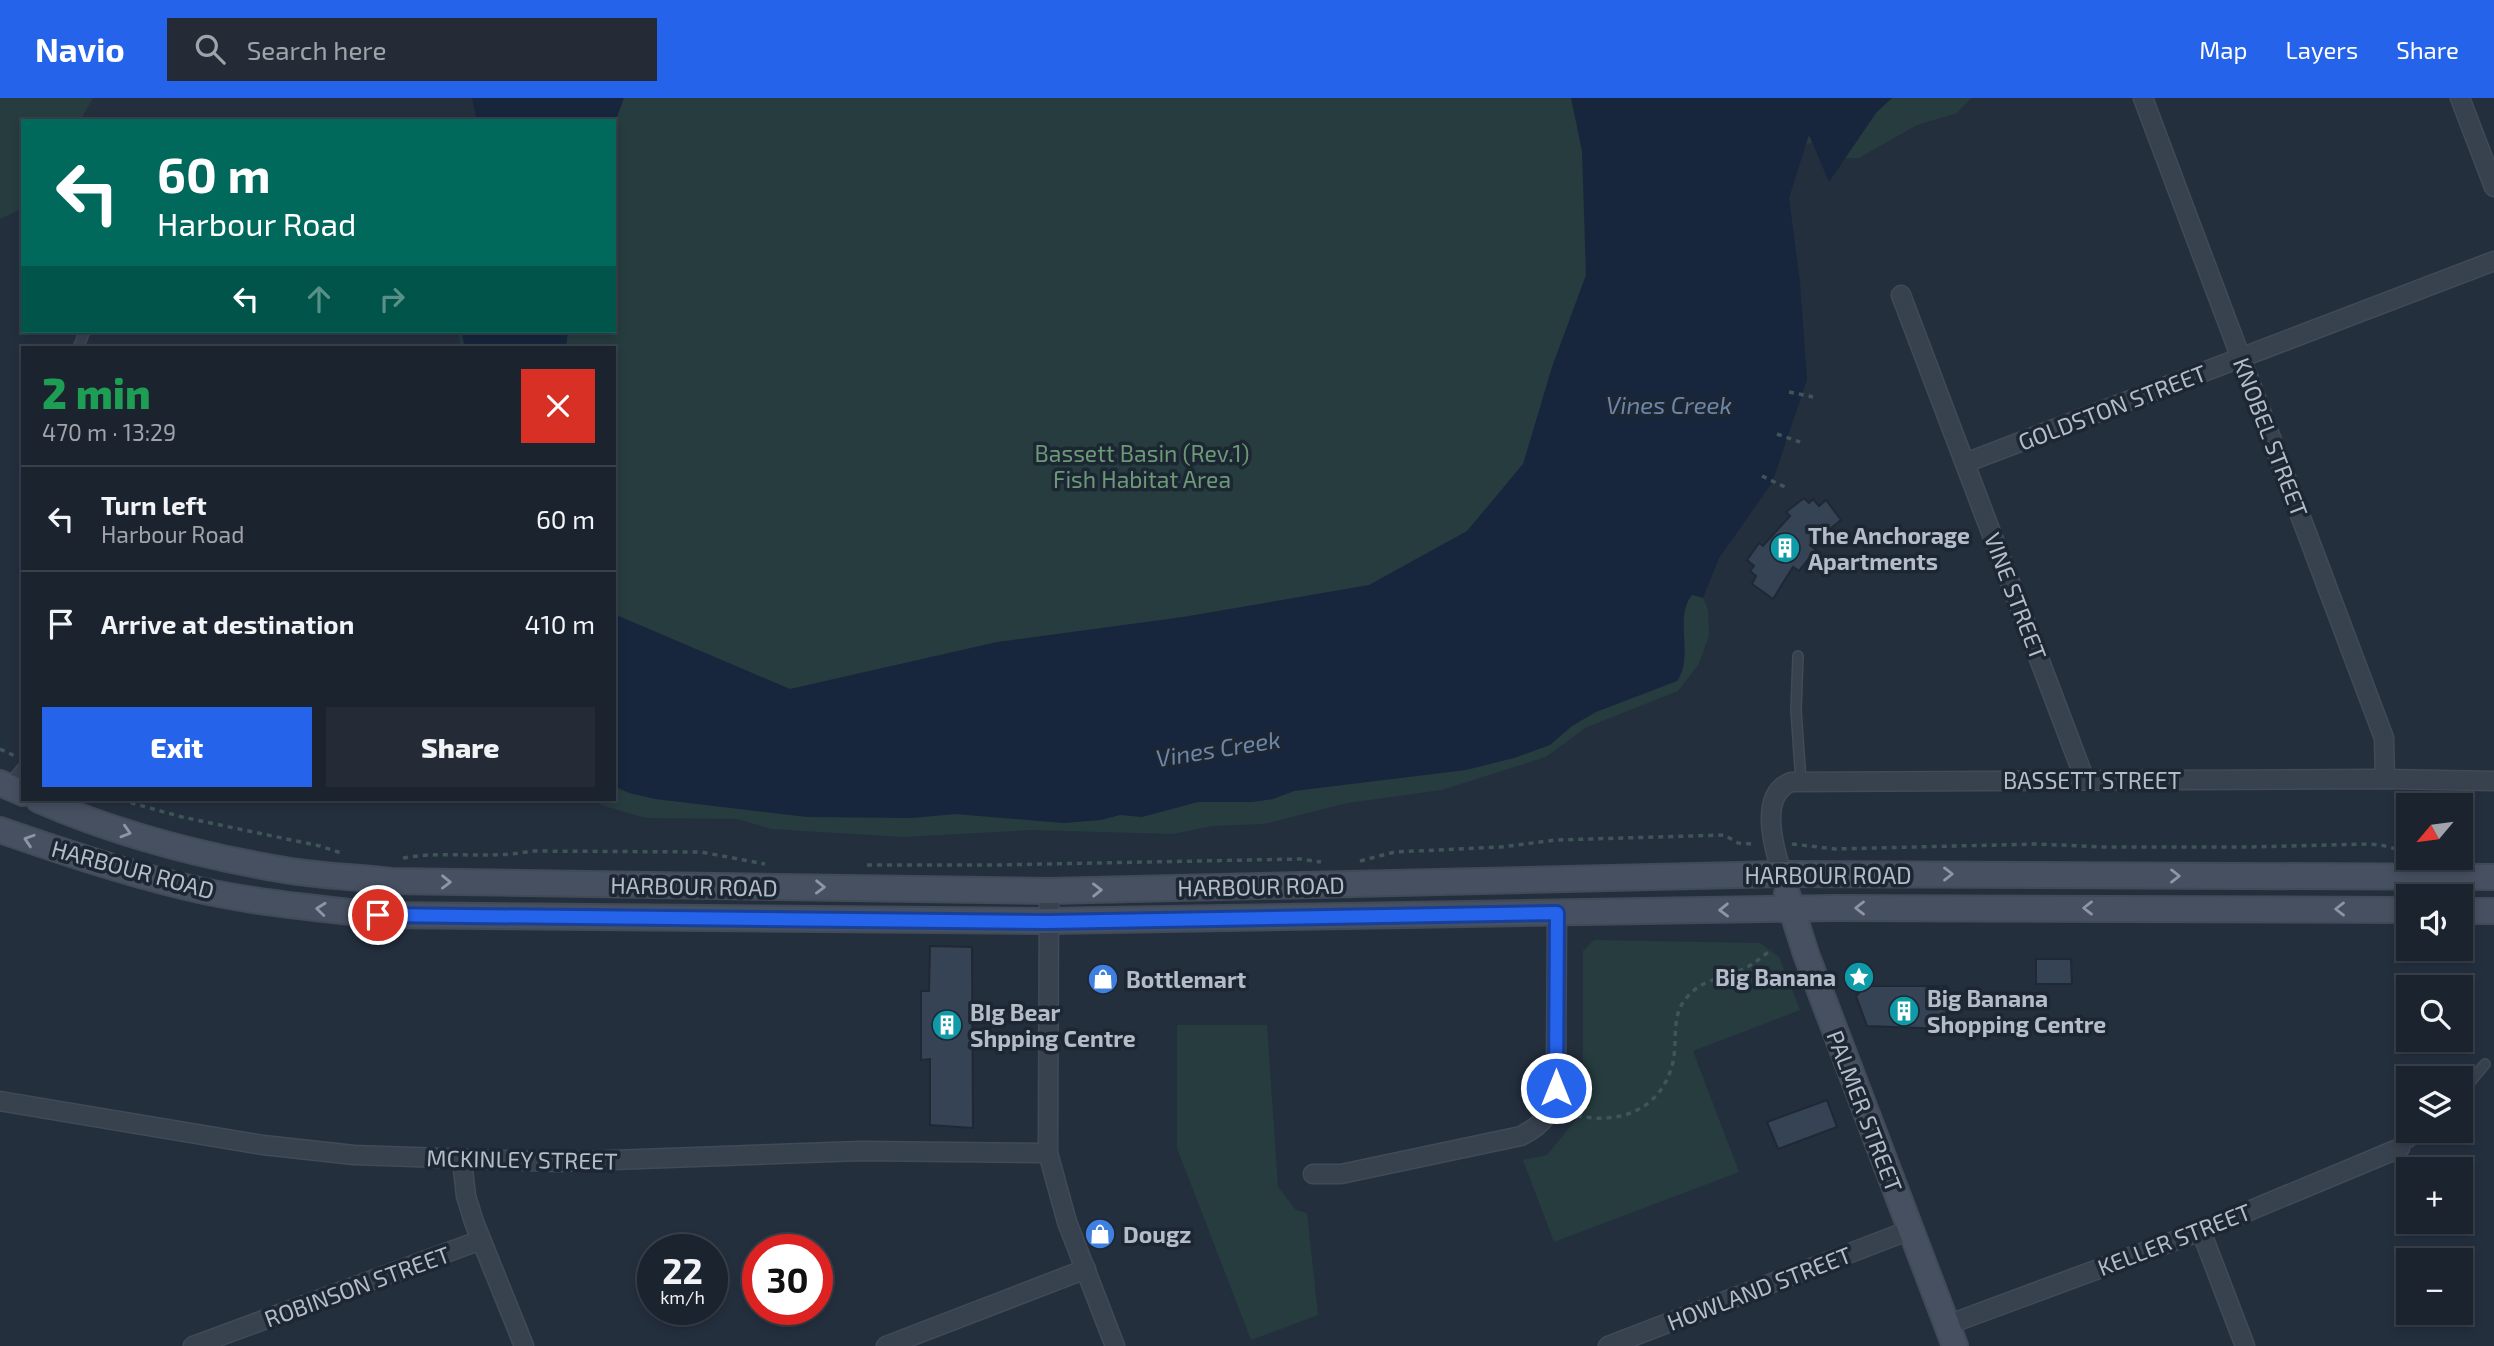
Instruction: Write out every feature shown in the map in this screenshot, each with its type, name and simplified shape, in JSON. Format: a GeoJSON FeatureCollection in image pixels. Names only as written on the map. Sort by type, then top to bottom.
{"type":"FeatureCollection","features":[{"type":"Feature","properties":{"kind":"main road","name":"HARBOUR ROAD"},"geometry":{"type":"LineString","coordinates":[[41,801],[82,818],[182,849],[286,870],[391,881],[1049,891],[1782,874],[2494,877]]}},
{"type":"Feature","properties":{"kind":"main road","name":"HARBOUR ROAD"},"geometry":{"type":"LineString","coordinates":[[0,830],[118,869],[187,888],[270,903],[378,915],[1048,922],[1792,909],[2396,910]]}},
{"type":"Feature","properties":{"kind":"main road","name":"PALMER STREET"},"geometry":{"type":"LineString","coordinates":[[1782,874],[1806,954],[1951,1335]]}},
{"type":"Feature","properties":{"kind":"main road"},"geometry":{"type":"LineString","coordinates":[[2473,911],[2494,911]]}},
{"type":"Feature","properties":{"kind":"street","name":"KNOBEL STREET"},"geometry":{"type":"LineString","coordinates":[[2143,98],[2384,738],[2385,779]]}},
{"type":"Feature","properties":{"kind":"street"},"geometry":{"type":"LineString","coordinates":[[2460,98],[2494,187]]}},
{"type":"Feature","properties":{"kind":"street","name":"GOLDSTON STREET"},"geometry":{"type":"LineString","coordinates":[[1965,463],[2494,261]]}},
{"type":"Feature","properties":{"kind":"street","name":"VINE STREET"},"geometry":{"type":"LineString","coordinates":[[1901,295],[2085,780]]}},
{"type":"Feature","properties":{"kind":"street","name":"BASSETT STREET"},"geometry":{"type":"LineString","coordinates":[[1801,782],[2385,779],[2494,781]]}},
{"type":"Feature","properties":{"kind":"street"},"geometry":{"type":"LineString","coordinates":[[1782,874],[1773,844],[1772,803],[1782,786],[1801,782]]}},
{"type":"Feature","properties":{"kind":"street"},"geometry":{"type":"LineString","coordinates":[[1049,891],[1048,1153],[1068,1222],[1115,1346]]}},
{"type":"Feature","properties":{"kind":"street"},"geometry":{"type":"LineString","coordinates":[[1313,1174],[1341,1174],[1521,1136],[1537,1127],[1552,1106],[1556,1088],[1557,913]]}},
{"type":"Feature","properties":{"kind":"street","name":"MCKINLEY STREET"},"geometry":{"type":"LineString","coordinates":[[0,1101],[263,1145],[354,1155],[558,1162],[861,1152],[1048,1153]]}},
{"type":"Feature","properties":{"kind":"street","name":"KELLER STREET"},"geometry":{"type":"LineString","coordinates":[[1951,1335],[2400,1148]]}},
{"type":"Feature","properties":{"kind":"street"},"geometry":{"type":"LineString","coordinates":[[462,1160],[467,1196],[481,1240],[524,1346]]}},
{"type":"Feature","properties":{"kind":"street","name":"HOWLAND STREET"},"geometry":{"type":"LineString","coordinates":[[1608,1346],[1910,1230]]}},
{"type":"Feature","properties":{"kind":"street"},"geometry":{"type":"LineString","coordinates":[[2201,1231],[2245,1346]]}},
{"type":"Feature","properties":{"kind":"street","name":"ROBINSON STREET"},"geometry":{"type":"LineString","coordinates":[[192,1346],[481,1240]]}},
{"type":"Feature","properties":{"kind":"street"},"geometry":{"type":"LineString","coordinates":[[886,1346],[1086,1269]]}},
{"type":"Feature","properties":{"kind":"lane"},"geometry":{"type":"LineString","coordinates":[[1798,656],[1796,710],[1801,782]]}},
{"type":"Feature","properties":{"kind":"lane"},"geometry":{"type":"LineString","coordinates":[[2473,1078],[2485,1064]]}},
{"type":"Feature","properties":{"kind":"lane"},"geometry":{"type":"LineString","coordinates":[[2400,1148],[2408,1143]]}},
{"type":"Feature","properties":{"kind":"path"},"geometry":{"type":"LineString","coordinates":[[1789,392],[1813,397]]}},
{"type":"Feature","properties":{"kind":"path"},"geometry":{"type":"LineString","coordinates":[[1777,435],[1800,442]]}},
{"type":"Feature","properties":{"kind":"path"},"geometry":{"type":"LineString","coordinates":[[1762,476],[1785,487]]}},
{"type":"Feature","properties":{"kind":"path"},"geometry":{"type":"LineString","coordinates":[[0,749],[21,759]]}},
{"type":"Feature","properties":{"kind":"path"},"geometry":{"type":"LineString","coordinates":[[125,801],[182,817],[320,846],[342,854]]}},
{"type":"Feature","properties":{"kind":"path"},"geometry":{"type":"LineString","coordinates":[[1359,861],[1395,852],[1502,847],[1606,837],[1724,835],[1732,841],[1752,844]]}},
{"type":"Feature","properties":{"kind":"path"},"geometry":{"type":"LineString","coordinates":[[1790,843],[1836,849],[2037,844],[2250,847],[2367,844],[2396,849]]}},
{"type":"Feature","properties":{"kind":"path"},"geometry":{"type":"LineString","coordinates":[[393,860],[427,853],[508,856],[531,851],[701,852],[771,865]]}},
{"type":"Feature","properties":{"kind":"path"},"geometry":{"type":"LineString","coordinates":[[859,865],[1300,859],[1322,862]]}},
{"type":"Feature","properties":{"kind":"path"},"geometry":{"type":"LineString","coordinates":[[1552,1106],[1566,1113],[1595,1120],[1614,1119],[1633,1113],[1647,1104],[1668,1077],[1673,1061],[1676,1018],[1688,996],[1710,980],[1743,970],[1772,949]]}},
{"type":"Feature","properties":{"kind":"green space"},"geometry":{"type":"Polygon","coordinates":[[[0,98],[93,98],[81,119],[21,119],[21,209],[0,219],[0,98]]]}},
{"type":"Feature","properties":{"kind":"green space","name":"Bassett Basin (Rev.1) Fish Habitat Area"},"geometry":{"type":"Polygon","coordinates":[[[475,98],[1971,98],[1957,113],[1917,125],[1859,158],[1819,159],[1813,142],[1739,171],[1684,547],[1708,610],[1709,636],[1698,665],[1678,691],[1585,728],[1546,757],[1442,790],[1347,803],[1264,824],[1212,826],[1173,834],[1031,830],[903,837],[771,829],[738,819],[646,818],[593,801],[616,801],[616,346],[460,346],[459,333],[616,333],[616,119],[475,98]]]}},
{"type":"Feature","properties":{"kind":"green space"},"geometry":{"type":"Polygon","coordinates":[[[1594,940],[1760,943],[1779,957],[1800,1010],[1693,1051],[1739,1172],[1554,1242],[1523,1160],[1547,1155],[1583,1111],[1583,951],[1594,940]]]}},
{"type":"Feature","properties":{"kind":"green space"},"geometry":{"type":"Polygon","coordinates":[[[1177,1025],[1267,1025],[1278,1187],[1296,1210],[1307,1213],[1318,1315],[1251,1340],[1177,1148],[1177,1025]]]}},
{"type":"Feature","properties":{"kind":"water"},"geometry":{"type":"Polygon","coordinates":[[[472,98],[624,98],[616,120],[477,119],[472,98]]]}},
{"type":"Feature","properties":{"kind":"water","name":"Vines Creek"},"geometry":{"type":"Polygon","coordinates":[[[1571,98],[1892,98],[1876,113],[1829,182],[1809,135],[1789,198],[1800,282],[1807,380],[1772,483],[1719,558],[1703,598],[1692,595],[1687,605],[1684,615],[1684,660],[1677,681],[1596,712],[1572,726],[1550,745],[1514,758],[1466,770],[1294,791],[1273,799],[1252,802],[1198,802],[1142,817],[1120,815],[1101,820],[1063,823],[955,814],[912,818],[807,817],[655,799],[616,787],[616,615],[790,689],[997,642],[1183,617],[1369,585],[1467,531],[1523,464],[1552,367],[1586,275],[1582,151],[1571,98]]]}},
{"type":"Feature","properties":{"kind":"water"},"geometry":{"type":"Polygon","coordinates":[[[461,333],[568,333],[566,346],[465,346],[461,333]]]}},
{"type":"Feature","properties":{"kind":"building","name":"The Anchorage Apartments"},"geometry":{"type":"Polygon","coordinates":[[[1804,498],[1809,503],[1813,499],[1819,506],[1826,500],[1841,520],[1810,545],[1816,550],[1799,571],[1793,567],[1773,599],[1752,584],[1756,576],[1750,571],[1754,566],[1747,560],[1759,543],[1763,546],[1790,516],[1786,512],[1804,498]]]}},
{"type":"Feature","properties":{"kind":"building","name":"BIg Bear Shpping Centre"},"geometry":{"type":"Polygon","coordinates":[[[930,946],[972,947],[973,1128],[930,1125],[930,1059],[921,1060],[921,991],[929,991],[930,946]]]}},
{"type":"Feature","properties":{"kind":"building"},"geometry":{"type":"Polygon","coordinates":[[[2036,959],[2071,959],[2072,984],[2036,984],[2036,959]]]}},
{"type":"Feature","properties":{"kind":"building","name":"Big Banana Shopping Centre"},"geometry":{"type":"Polygon","coordinates":[[[1865,986],[1947,986],[1946,1029],[1867,1026],[1856,996],[1865,986]]]}},
{"type":"Feature","properties":{"kind":"building"},"geometry":{"type":"Polygon","coordinates":[[[1827,1100],[1837,1127],[1778,1149],[1767,1122],[1827,1100]]]}},
{"type":"Feature","properties":{"kind":"place","name":"The Anchorage Apartments"},"geometry":{"type":"Point","coordinates":[1785,548]}},
{"type":"Feature","properties":{"kind":"place","name":"Big Banana"},"geometry":{"type":"Point","coordinates":[1859,977]}},
{"type":"Feature","properties":{"kind":"place","name":"Bottlemart"},"geometry":{"type":"Point","coordinates":[1103,979]}},
{"type":"Feature","properties":{"kind":"place","name":"Big Banana Shopping Centre"},"geometry":{"type":"Point","coordinates":[1904,1011]}},
{"type":"Feature","properties":{"kind":"place","name":"BIg Bear Shpping Centre"},"geometry":{"type":"Point","coordinates":[947,1025]}},
{"type":"Feature","properties":{"kind":"place","name":"Dougz"},"geometry":{"type":"Point","coordinates":[1100,1234]}},
{"type":"Feature","properties":{"kind":"route"},"geometry":{"type":"LineString","coordinates":[[378,915],[1048,922],[1557,913],[1556,1088]]}}]}
